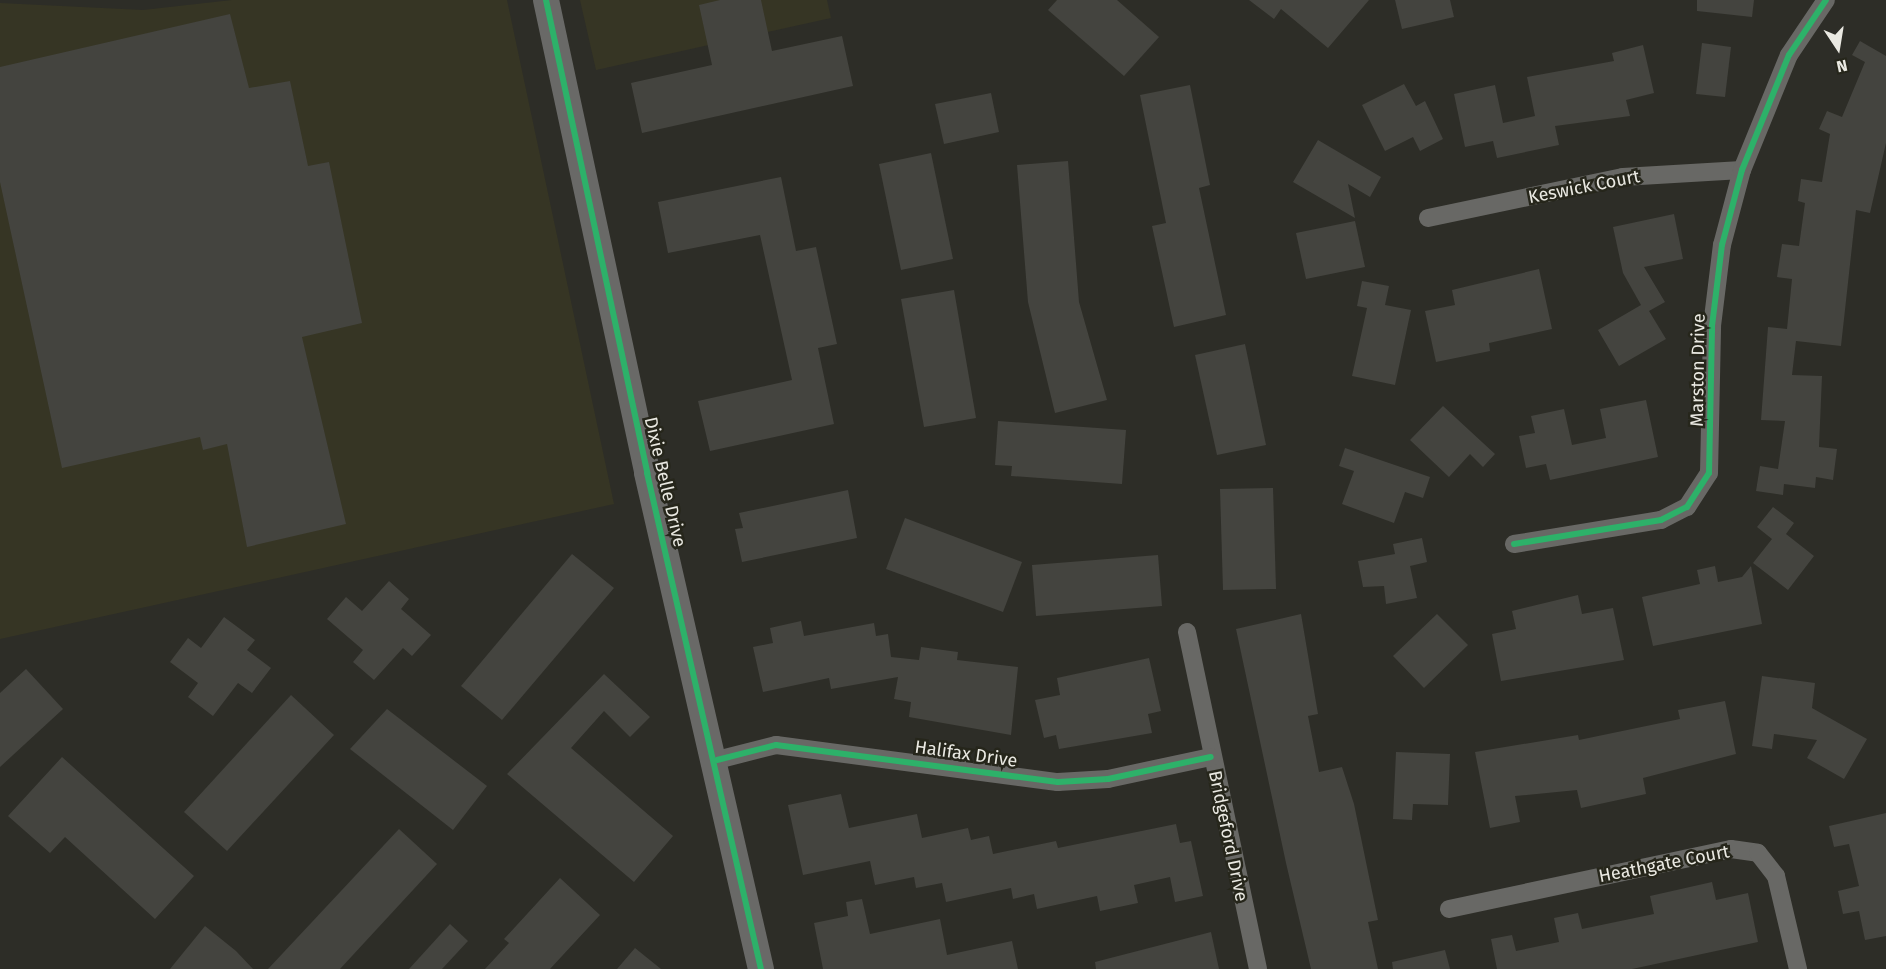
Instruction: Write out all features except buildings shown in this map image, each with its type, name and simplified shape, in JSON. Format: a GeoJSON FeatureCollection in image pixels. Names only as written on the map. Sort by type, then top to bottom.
{"type":"FeatureCollection","features":[{"type":"Feature","properties":{"kind":"street","name":"Dixie Belle Drive"},"geometry":{"type":"LineString","coordinates":[[546,0],[647,473],[717,760],[761,969]]}},
{"type":"Feature","properties":{"kind":"street","name":"Marston Drive"},"geometry":{"type":"LineString","coordinates":[[1514,544],[1661,520],[1687,507],[1709,473],[1712,326],[1722,245],[1742,170],[1789,55],[1826,0]]}},
{"type":"Feature","properties":{"kind":"street","name":"Keswick Court"},"geometry":{"type":"LineString","coordinates":[[1428,218],[1623,177],[1742,170]]}},
{"type":"Feature","properties":{"kind":"street","name":"Bridgeford Drive"},"geometry":{"type":"LineString","coordinates":[[1187,632],[1211,757],[1258,969]]}},
{"type":"Feature","properties":{"kind":"street","name":"Halifax Drive"},"geometry":{"type":"LineString","coordinates":[[717,760],[776,745],[1058,782],[1108,779],[1211,757]]}},
{"type":"Feature","properties":{"kind":"street","name":"Heathgate Court"},"geometry":{"type":"LineString","coordinates":[[1449,909],[1731,849],[1758,853],[1776,876],[1798,969]]}},
{"type":"Feature","properties":{"kind":"shaded area"},"geometry":{"type":"Polygon","coordinates":[[[232,0],[507,0],[614,504],[0,639],[0,3],[143,10],[232,0]]]}},
{"type":"Feature","properties":{"kind":"shaded area"},"geometry":{"type":"Polygon","coordinates":[[[580,0],[827,0],[831,18],[596,70],[580,0]]]}},
{"type":"Feature","properties":{"kind":"cycle path"},"geometry":{"type":"LineString","coordinates":[[546,0],[647,473],[761,969]]}},
{"type":"Feature","properties":{"kind":"cycle path"},"geometry":{"type":"LineString","coordinates":[[1514,544],[1661,520],[1687,507],[1709,473],[1712,326],[1722,245],[1742,170],[1789,55],[1826,0]]}},
{"type":"Feature","properties":{"kind":"cycle path"},"geometry":{"type":"LineString","coordinates":[[717,760],[776,745],[1058,782],[1108,779],[1211,757]]}}]}
